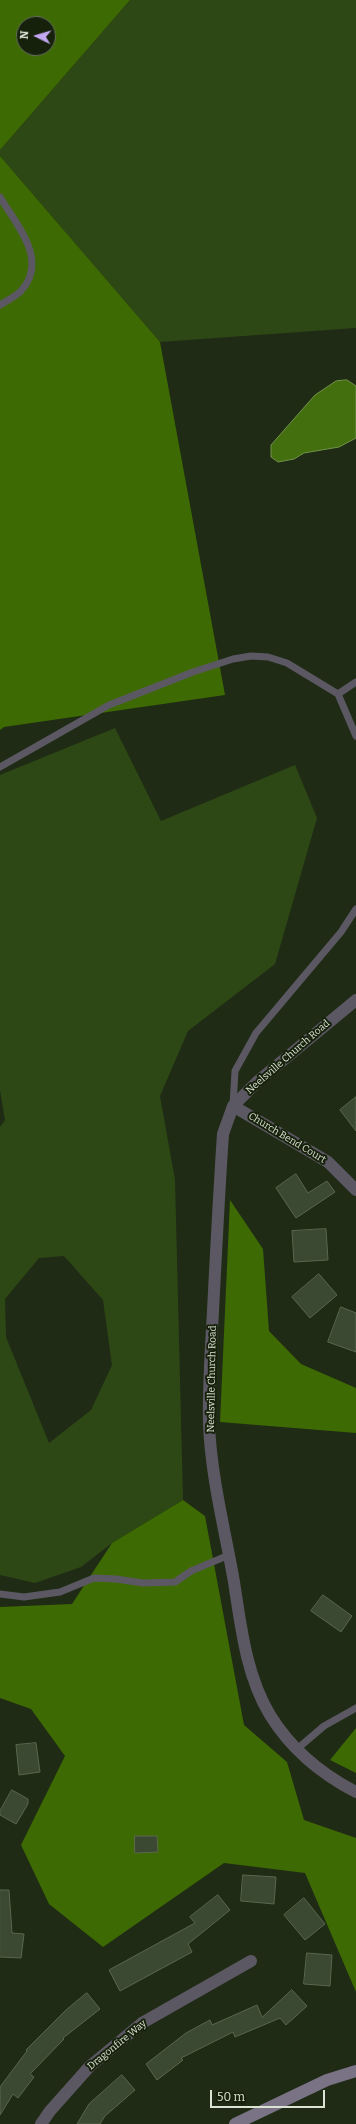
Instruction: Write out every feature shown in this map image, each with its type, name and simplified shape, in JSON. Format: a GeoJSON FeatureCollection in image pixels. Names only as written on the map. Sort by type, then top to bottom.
{"type":"FeatureCollection","features":[{"type":"Feature","properties":{"kind":"street","name":"Neelsville Church Road"},"geometry":{"type":"LineString","coordinates":[[356,1000],[258,1081],[233,1106],[223,1134],[211,1355],[209,1425],[215,1478],[249,1668],[260,1695],[271,1716],[297,1749],[325,1775],[356,1792]]}},
{"type":"Feature","properties":{"kind":"street","name":"Church Bend Court"},"geometry":{"type":"LineString","coordinates":[[233,1106],[328,1162],[356,1190]]}},
{"type":"Feature","properties":{"kind":"street","name":"Dragonfire Way"},"geometry":{"type":"LineString","coordinates":[[41,2124],[90,2066],[142,2023],[251,1961]]}},
{"type":"Feature","properties":{"kind":"street"},"geometry":{"type":"LineString","coordinates":[[235,2124],[327,2080],[356,2071]]}},
{"type":"Feature","properties":{"kind":"lane"},"geometry":{"type":"LineString","coordinates":[[0,198],[31,250],[33,266],[30,278],[20,292],[0,305]]}},
{"type":"Feature","properties":{"kind":"lane"},"geometry":{"type":"LineString","coordinates":[[0,767],[109,705],[233,659],[251,656],[268,657],[287,663],[338,694],[356,736]]}},
{"type":"Feature","properties":{"kind":"lane"},"geometry":{"type":"LineString","coordinates":[[338,694],[356,682]]}},
{"type":"Feature","properties":{"kind":"lane"},"geometry":{"type":"LineString","coordinates":[[233,1106],[236,1071],[256,1033],[341,932],[356,909]]}},
{"type":"Feature","properties":{"kind":"lane"},"geometry":{"type":"LineString","coordinates":[[0,1594],[24,1596],[60,1592],[94,1578],[116,1579],[143,1583],[175,1582],[191,1571],[229,1555]]}},
{"type":"Feature","properties":{"kind":"lane"},"geometry":{"type":"LineString","coordinates":[[297,1749],[324,1726],[356,1708]]}},
{"type":"Feature","properties":{"kind":"shaded area"},"geometry":{"type":"Polygon","coordinates":[[[0,0],[130,0],[0,150],[0,0]]]}},
{"type":"Feature","properties":{"kind":"shaded area"},"geometry":{"type":"Polygon","coordinates":[[[130,0],[356,0],[356,328],[160,342],[0,156],[0,150],[130,0]]]}},
{"type":"Feature","properties":{"kind":"shaded area"},"geometry":{"type":"Polygon","coordinates":[[[0,156],[160,342],[225,695],[4,727],[0,730],[0,156]]]}},
{"type":"Feature","properties":{"kind":"shaded area"},"geometry":{"type":"Polygon","coordinates":[[[347,380],[356,386],[356,438],[339,447],[304,453],[294,459],[278,462],[271,457],[271,445],[315,395],[336,381],[347,380]]]}},
{"type":"Feature","properties":{"kind":"shaded area"},"geometry":{"type":"Polygon","coordinates":[[[115,728],[161,821],[295,765],[317,818],[275,964],[188,1031],[160,1096],[175,1180],[183,1500],[112,1543],[81,1567],[35,1583],[0,1575],[0,1127],[5,1120],[0,1090],[0,775],[115,728]],[[64,1256],[39,1258],[5,1299],[6,1337],[49,1443],[91,1410],[112,1365],[103,1300],[64,1256]]]}},
{"type":"Feature","properties":{"kind":"shaded area"},"geometry":{"type":"Polygon","coordinates":[[[230,1200],[263,1249],[269,1331],[301,1364],[356,1388],[356,1433],[220,1422],[230,1200]]]}},
{"type":"Feature","properties":{"kind":"shaded area"},"geometry":{"type":"Polygon","coordinates":[[[183,1500],[205,1516],[244,1725],[287,1762],[304,1820],[356,1838],[356,1992],[305,1873],[224,1863],[103,1947],[49,1904],[21,1845],[65,1756],[31,1709],[0,1698],[0,1607],[72,1604],[112,1543],[183,1500]]]}},
{"type":"Feature","properties":{"kind":"shaded area"},"geometry":{"type":"Polygon","coordinates":[[[356,1728],[356,1773],[330,1760],[356,1728]]]}},
{"type":"Feature","properties":{"kind":"building"},"geometry":{"type":"Polygon","coordinates":[[[356,1097],[356,1131],[340,1110],[356,1097]]]}},
{"type":"Feature","properties":{"kind":"building"},"geometry":{"type":"Polygon","coordinates":[[[296,1174],[308,1193],[327,1181],[335,1192],[296,1218],[276,1188],[296,1174]]]}},
{"type":"Feature","properties":{"kind":"building"},"geometry":{"type":"Polygon","coordinates":[[[326,1229],[328,1260],[294,1262],[292,1231],[326,1229]]]}},
{"type":"Feature","properties":{"kind":"building"},"geometry":{"type":"Polygon","coordinates":[[[319,1274],[337,1295],[310,1318],[292,1297],[319,1274]]]}},
{"type":"Feature","properties":{"kind":"building"},"geometry":{"type":"Polygon","coordinates":[[[341,1307],[356,1313],[356,1352],[328,1342],[341,1307]]]}},
{"type":"Feature","properties":{"kind":"building"},"geometry":{"type":"Polygon","coordinates":[[[323,1595],[352,1616],[341,1632],[311,1611],[323,1595]]]}},
{"type":"Feature","properties":{"kind":"building"},"geometry":{"type":"Polygon","coordinates":[[[36,1743],[40,1772],[19,1775],[16,1745],[36,1743]]]}},
{"type":"Feature","properties":{"kind":"building"},"geometry":{"type":"Polygon","coordinates":[[[12,1790],[28,1799],[28,1804],[16,1824],[0,1815],[0,1811],[12,1790]]]}},
{"type":"Feature","properties":{"kind":"building"},"geometry":{"type":"Polygon","coordinates":[[[135,1836],[157,1836],[158,1852],[135,1853],[135,1836]]]}},
{"type":"Feature","properties":{"kind":"building"},"geometry":{"type":"Polygon","coordinates":[[[243,1875],[276,1877],[274,1904],[241,1901],[243,1875]]]}},
{"type":"Feature","properties":{"kind":"building"},"geometry":{"type":"Polygon","coordinates":[[[0,1890],[9,1890],[12,1933],[24,1934],[21,1958],[0,1957],[0,1890]]]}},
{"type":"Feature","properties":{"kind":"building"},"geometry":{"type":"Polygon","coordinates":[[[218,1895],[230,1910],[188,1944],[192,1952],[120,1991],[109,1970],[195,1923],[190,1917],[218,1895]]]}},
{"type":"Feature","properties":{"kind":"building"},"geometry":{"type":"Polygon","coordinates":[[[304,1898],[325,1924],[305,1940],[284,1915],[304,1898]]]}},
{"type":"Feature","properties":{"kind":"building"},"geometry":{"type":"Polygon","coordinates":[[[307,1953],[332,1955],[330,1986],[304,1984],[307,1953]]]}},
{"type":"Feature","properties":{"kind":"building"},"geometry":{"type":"Polygon","coordinates":[[[292,1990],[307,2006],[286,2025],[280,2018],[235,2037],[233,2032],[181,2058],[183,2060],[157,2080],[146,2064],[186,2033],[210,2020],[212,2025],[257,2005],[262,2017],[292,1990]]]}},
{"type":"Feature","properties":{"kind":"building"},"geometry":{"type":"Polygon","coordinates":[[[87,1993],[100,2009],[63,2038],[64,2039],[30,2074],[34,2077],[18,2098],[13,2094],[0,2115],[0,2087],[27,2051],[26,2050],[66,2010],[87,1993]]]}},
{"type":"Feature","properties":{"kind":"building"},"geometry":{"type":"Polygon","coordinates":[[[122,2075],[135,2090],[105,2116],[100,2124],[77,2124],[89,2104],[122,2075]]]}}]}
